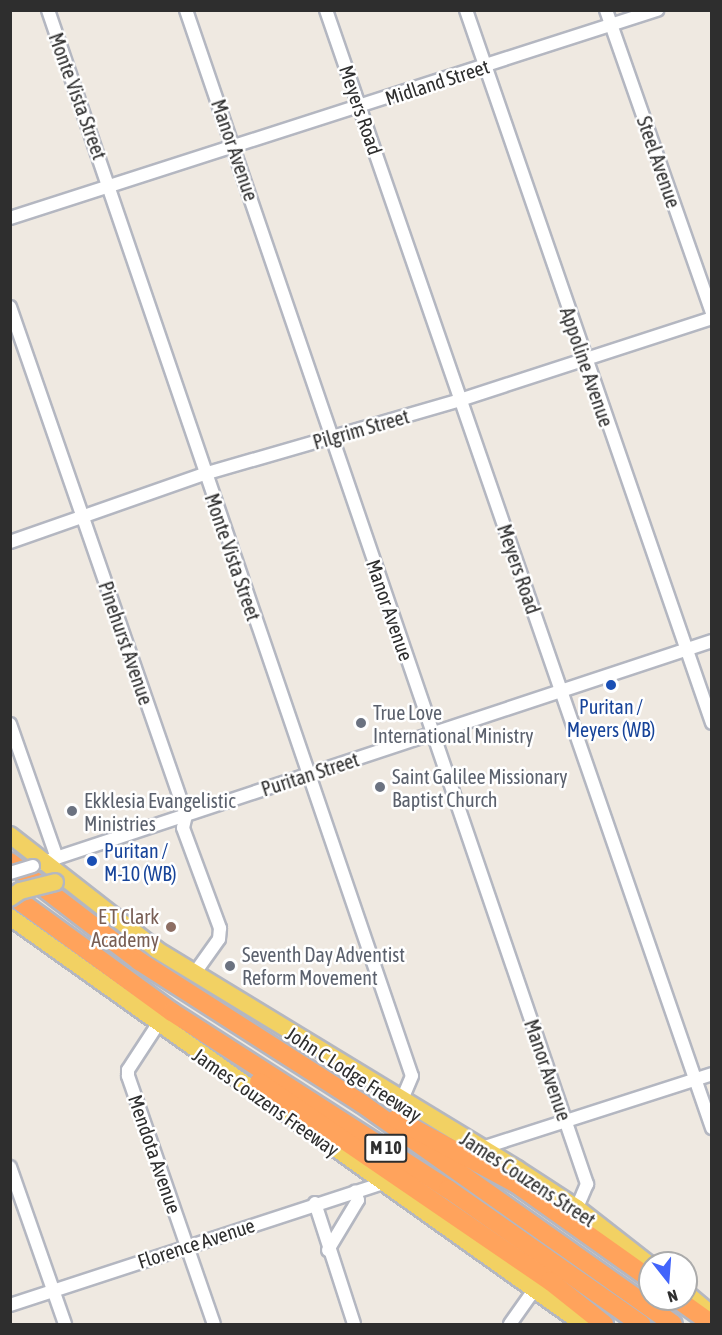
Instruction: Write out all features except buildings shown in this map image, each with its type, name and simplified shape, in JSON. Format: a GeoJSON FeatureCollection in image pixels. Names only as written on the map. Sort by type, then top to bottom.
{"type":"FeatureCollection","features":[{"type":"Feature","properties":{"kind":"highway","name":"John C Lodge Freeway"},"geometry":{"type":"LineString","coordinates":[[10,862],[139,961],[361,1103],[673,1324]]}},
{"type":"Feature","properties":{"kind":"highway","name":"M 10"},"geometry":{"type":"LineString","coordinates":[[10,896],[216,1042],[448,1189],[641,1324]]}},
{"type":"Feature","properties":{"kind":"highway"},"geometry":{"type":"LineString","coordinates":[[216,1042],[237,1066],[550,1281],[604,1324]]}},
{"type":"Feature","properties":{"kind":"highway"},"geometry":{"type":"LineString","coordinates":[[361,1103],[428,1133],[515,1183],[638,1270]]}},
{"type":"Feature","properties":{"kind":"highway"},"geometry":{"type":"LineString","coordinates":[[693,1311],[711,1324]]}},
{"type":"Feature","properties":{"kind":"main road"},"geometry":{"type":"LineString","coordinates":[[10,835],[94,902],[194,974],[402,1100]]}},
{"type":"Feature","properties":{"kind":"main road"},"geometry":{"type":"LineString","coordinates":[[10,896],[20,891],[55,882],[65,884],[94,902]]}},
{"type":"Feature","properties":{"kind":"main road","name":"James Couzens Freeway"},"geometry":{"type":"LineString","coordinates":[[10,917],[381,1184],[583,1324]]}},
{"type":"Feature","properties":{"kind":"main road","name":"James Couzens Street"},"geometry":{"type":"LineString","coordinates":[[402,1100],[577,1208],[638,1256]]}},
{"type":"Feature","properties":{"kind":"main road"},"geometry":{"type":"LineString","coordinates":[[698,1304],[711,1315]]}},
{"type":"Feature","properties":{"kind":"street","name":"Monte Vista Street"},"geometry":{"type":"LineString","coordinates":[[48,10],[110,184],[204,474],[412,1076],[402,1100]]}},
{"type":"Feature","properties":{"kind":"street","name":"Manor Avenue"},"geometry":{"type":"LineString","coordinates":[[186,10],[235,146],[330,438],[588,1184],[577,1208]]}},
{"type":"Feature","properties":{"kind":"street","name":"Meyers Road"},"geometry":{"type":"LineString","coordinates":[[326,10],[711,1128]]}},
{"type":"Feature","properties":{"kind":"street","name":"Appoline Avenue"},"geometry":{"type":"LineString","coordinates":[[466,10],[584,361],[711,723]]}},
{"type":"Feature","properties":{"kind":"street","name":"Steel Avenue"},"geometry":{"type":"LineString","coordinates":[[606,10],[711,313]]}},
{"type":"Feature","properties":{"kind":"street","name":"Midland Street"},"geometry":{"type":"LineString","coordinates":[[10,218],[110,184],[360,108],[657,10]]}},
{"type":"Feature","properties":{"kind":"street","name":"Pinehurst Avenue"},"geometry":{"type":"LineString","coordinates":[[10,307],[186,815],[183,828],[221,933],[194,974]]}},
{"type":"Feature","properties":{"kind":"street","name":"Pilgrim Street"},"geometry":{"type":"LineString","coordinates":[[10,542],[204,474],[460,400],[711,318]]}},
{"type":"Feature","properties":{"kind":"street","name":"Puritan Street"},"geometry":{"type":"LineString","coordinates":[[10,873],[711,640]]}},
{"type":"Feature","properties":{"kind":"street"},"geometry":{"type":"LineString","coordinates":[[10,724],[45,862]]}},
{"type":"Feature","properties":{"kind":"street","name":"Mendota Avenue"},"geometry":{"type":"LineString","coordinates":[[158,1024],[127,1073],[214,1324]]}},
{"type":"Feature","properties":{"kind":"street"},"geometry":{"type":"LineString","coordinates":[[482,1148],[711,1074]]}},
{"type":"Feature","properties":{"kind":"street"},"geometry":{"type":"LineString","coordinates":[[10,1167],[64,1324]]}},
{"type":"Feature","properties":{"kind":"street","name":"Florence Avenue"},"geometry":{"type":"LineString","coordinates":[[10,1305],[315,1203],[381,1184]]}},
{"type":"Feature","properties":{"kind":"street"},"geometry":{"type":"LineString","coordinates":[[328,1250],[358,1200],[355,1191]]}},
{"type":"Feature","properties":{"kind":"street"},"geometry":{"type":"LineString","coordinates":[[315,1203],[328,1250],[354,1324]]}},
{"type":"Feature","properties":{"kind":"street"},"geometry":{"type":"LineString","coordinates":[[510,1324],[534,1290]]}},
{"type":"Feature","properties":{"kind":"place","name":"Puritan / Meyers (WB)"},"geometry":{"type":"Point","coordinates":[611,685]}},
{"type":"Feature","properties":{"kind":"place","name":"True Love International Ministry"},"geometry":{"type":"Point","coordinates":[361,723]}},
{"type":"Feature","properties":{"kind":"place","name":"Saint Galilee Missionary Baptist Church"},"geometry":{"type":"Point","coordinates":[380,787]}},
{"type":"Feature","properties":{"kind":"place","name":"Ekklesia Evangelistic Ministries"},"geometry":{"type":"Point","coordinates":[72,811]}},
{"type":"Feature","properties":{"kind":"place","name":"Puritan / M-10 (WB)"},"geometry":{"type":"Point","coordinates":[92,861]}},
{"type":"Feature","properties":{"kind":"place","name":"E T Clark Academy"},"geometry":{"type":"Point","coordinates":[171,927]}},
{"type":"Feature","properties":{"kind":"place","name":"Seventh Day Adventist Reform Movement"},"geometry":{"type":"Point","coordinates":[230,966]}}]}
